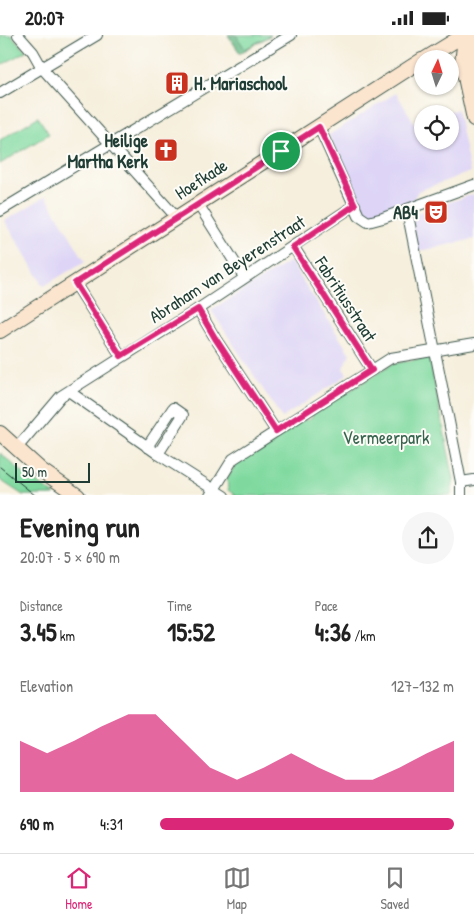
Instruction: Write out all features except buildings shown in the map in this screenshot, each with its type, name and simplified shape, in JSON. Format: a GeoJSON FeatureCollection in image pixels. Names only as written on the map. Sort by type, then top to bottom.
{"type":"FeatureCollection","features":[{"type":"Feature","properties":{"kind":"street"},"geometry":{"type":"LineString","coordinates":[[18,35],[33,52],[42,68],[177,218]]}},
{"type":"Feature","properties":{"kind":"street"},"geometry":{"type":"LineString","coordinates":[[0,93],[97,35]]}},
{"type":"Feature","properties":{"kind":"street"},"geometry":{"type":"LineString","coordinates":[[0,211],[292,35]]}},
{"type":"Feature","properties":{"kind":"street"},"geometry":{"type":"LineString","coordinates":[[465,41],[462,63],[474,119]]}},
{"type":"Feature","properties":{"kind":"street","name":"Hoefkade"},"geometry":{"type":"LineString","coordinates":[[444,50],[465,41]]}},
{"type":"Feature","properties":{"kind":"street","name":"Hoefkade"},"geometry":{"type":"LineString","coordinates":[[0,331],[414,65]]}},
{"type":"Feature","properties":{"kind":"street"},"geometry":{"type":"LineString","coordinates":[[319,127],[360,216],[368,222],[407,210],[474,185]]}},
{"type":"Feature","properties":{"kind":"street"},"geometry":{"type":"LineString","coordinates":[[198,204],[244,277]]}},
{"type":"Feature","properties":{"kind":"street","name":"Abraham van Beyerenstraat"},"geometry":{"type":"LineString","coordinates":[[16,449],[61,396],[70,392],[121,356],[198,309],[355,205]]}},
{"type":"Feature","properties":{"kind":"street"},"geometry":{"type":"LineString","coordinates":[[407,210],[461,482],[461,495]]}},
{"type":"Feature","properties":{"kind":"street","name":"Fabritiusstraat"},"geometry":{"type":"LineString","coordinates":[[293,247],[372,370]]}},
{"type":"Feature","properties":{"kind":"street"},"geometry":{"type":"LineString","coordinates":[[75,283],[121,356]]}},
{"type":"Feature","properties":{"kind":"street"},"geometry":{"type":"LineString","coordinates":[[198,309],[276,431]]}},
{"type":"Feature","properties":{"kind":"street"},"geometry":{"type":"LineString","coordinates":[[212,492],[233,459],[391,358],[474,344]]}},
{"type":"Feature","properties":{"kind":"street"},"geometry":{"type":"LineString","coordinates":[[70,392],[212,492],[224,495]]}},
{"type":"Feature","properties":{"kind":"street"},"geometry":{"type":"LineString","coordinates":[[147,447],[173,408],[183,415],[158,454]]}},
{"type":"Feature","properties":{"kind":"street"},"geometry":{"type":"LineString","coordinates":[[0,433],[41,470],[78,495]]}},
{"type":"Feature","properties":{"kind":"street"},"geometry":{"type":"LineString","coordinates":[[461,482],[474,479]]}},
{"type":"Feature","properties":{"kind":"shaded area"},"geometry":{"type":"Polygon","coordinates":[[[396,93],[414,122],[414,150],[459,150],[459,119],[470,172],[418,191],[407,210],[368,222],[355,205],[329,135],[396,93]]]}},
{"type":"Feature","properties":{"kind":"shaded area"},"geometry":{"type":"Polygon","coordinates":[[[474,194],[474,239],[415,252],[412,215],[474,194]]]}},
{"type":"Feature","properties":{"kind":"shaded area"},"geometry":{"type":"Polygon","coordinates":[[[46,196],[85,261],[44,286],[5,221],[46,196]]]}},
{"type":"Feature","properties":{"kind":"shaded area"},"geometry":{"type":"Polygon","coordinates":[[[290,261],[350,354],[343,368],[347,375],[282,418],[211,310],[290,261]]]}},
{"type":"Feature","properties":{"kind":"green space"},"geometry":{"type":"Polygon","coordinates":[[[0,35],[11,35],[26,51],[0,66],[0,35]]]}},
{"type":"Feature","properties":{"kind":"green space"},"geometry":{"type":"Polygon","coordinates":[[[228,35],[271,35],[240,53],[228,35]]]}},
{"type":"Feature","properties":{"kind":"green space"},"geometry":{"type":"Polygon","coordinates":[[[228,35],[236,35],[245,49],[271,35],[240,53],[228,35]]]}},
{"type":"Feature","properties":{"kind":"green space"},"geometry":{"type":"Polygon","coordinates":[[[38,117],[49,134],[0,164],[0,140],[38,117]]]}},
{"type":"Feature","properties":{"kind":"green space","name":"Vermeerpark"},"geometry":{"type":"Polygon","coordinates":[[[429,357],[454,480],[451,495],[235,495],[228,490],[227,478],[237,463],[305,419],[307,421],[313,417],[312,415],[392,364],[429,357]]]}},
{"type":"Feature","properties":{"kind":"green space"},"geometry":{"type":"Polygon","coordinates":[[[0,453],[22,472],[55,495],[23,495],[0,480],[0,453]]]}},
{"type":"Feature","properties":{"kind":"tram line"},"geometry":{"type":"LineString","coordinates":[[0,467],[35,495]]}},
{"type":"Feature","properties":{"kind":"place","name":"H. Mariaschool"},"geometry":{"type":"Point","coordinates":[177,83]}},
{"type":"Feature","properties":{"kind":"place","name":"Heilige Martha Kerk"},"geometry":{"type":"Point","coordinates":[166,150]}},
{"type":"Feature","properties":{"kind":"place","name":"AB4"},"geometry":{"type":"Point","coordinates":[436,212]}},
{"type":"Feature","properties":{"kind":"route"},"geometry":{"type":"LineString","coordinates":[[319,127],[355,205],[293,247],[372,370],[276,431],[256,403],[198,309],[121,356],[75,283],[281,151],[319,127]]}}]}
